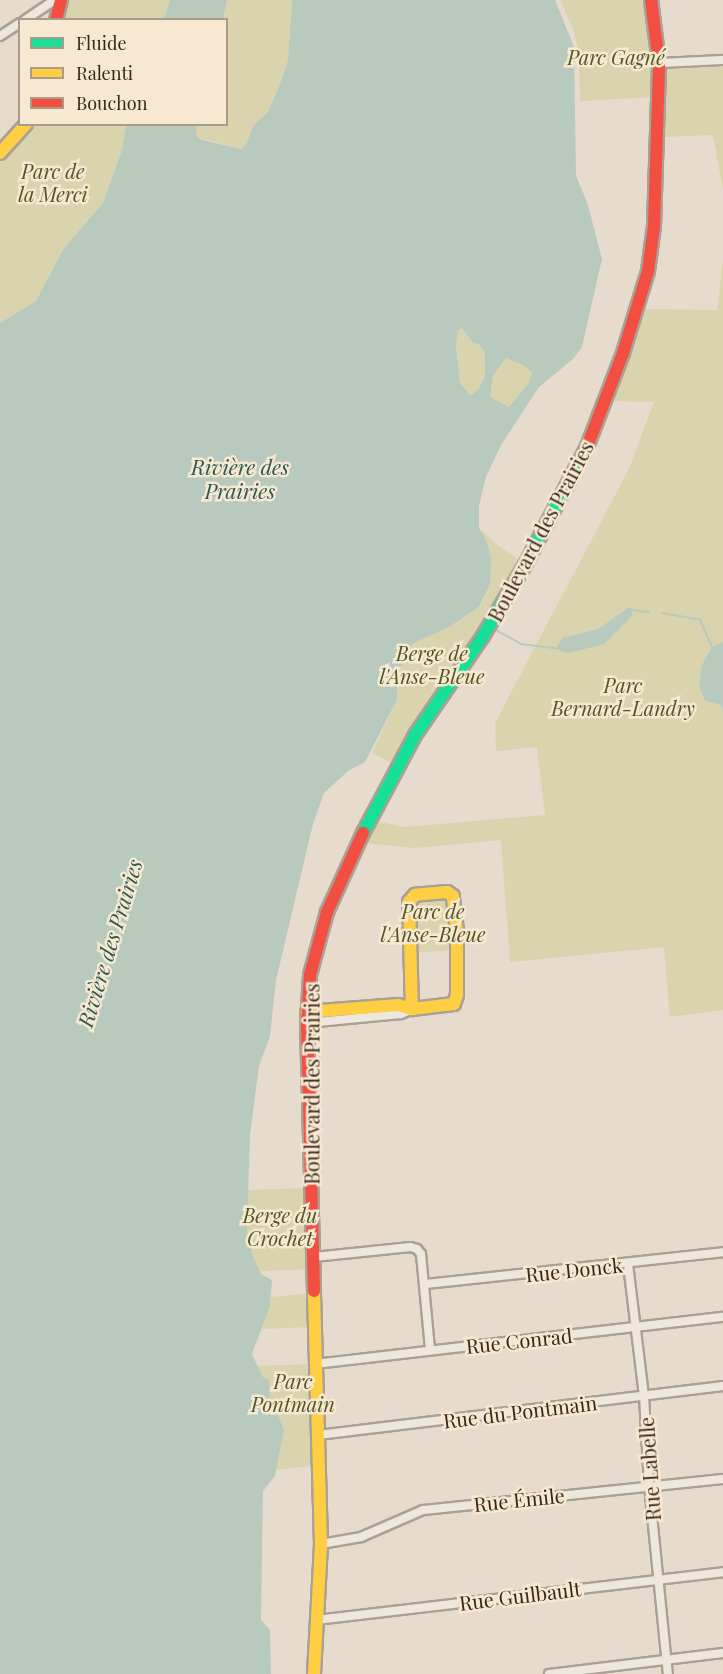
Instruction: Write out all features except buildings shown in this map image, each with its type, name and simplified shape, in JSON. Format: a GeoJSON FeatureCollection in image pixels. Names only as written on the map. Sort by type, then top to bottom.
{"type":"FeatureCollection","features":[{"type":"Feature","properties":{"kind":"street","name":"Boulevard des Prairies"},"geometry":{"type":"LineString","coordinates":[[314,1674],[321,1544],[307,1018],[310,975],[327,912],[375,807],[415,735],[483,636],[525,565],[582,459],[607,397],[648,271],[654,226],[659,63],[651,0]]}},
{"type":"Feature","properties":{"kind":"street"},"geometry":{"type":"LineString","coordinates":[[28,18],[52,2],[61,1],[57,18]]}},
{"type":"Feature","properties":{"kind":"street"},"geometry":{"type":"LineString","coordinates":[[0,36],[18,24]]}},
{"type":"Feature","properties":{"kind":"street"},"geometry":{"type":"LineString","coordinates":[[659,63],[723,60]]}},
{"type":"Feature","properties":{"kind":"street"},"geometry":{"type":"LineString","coordinates":[[0,153],[24,126]]}},
{"type":"Feature","properties":{"kind":"street"},"geometry":{"type":"LineString","coordinates":[[307,1018],[398,1005],[412,1009],[445,1007],[454,1004],[457,995],[457,931],[453,896],[447,891],[415,895],[409,902],[412,1009]]}},
{"type":"Feature","properties":{"kind":"street"},"geometry":{"type":"LineString","coordinates":[[314,1257],[410,1247],[421,1254],[430,1350]]}},
{"type":"Feature","properties":{"kind":"street","name":"Rue Donck"},"geometry":{"type":"LineString","coordinates":[[425,1284],[723,1252]]}},
{"type":"Feature","properties":{"kind":"street","name":"Rue Labelle"},"geometry":{"type":"LineString","coordinates":[[628,1264],[644,1396],[649,1485],[668,1674]]}},
{"type":"Feature","properties":{"kind":"street","name":"Rue Conrad"},"geometry":{"type":"LineString","coordinates":[[315,1364],[723,1317]]}},
{"type":"Feature","properties":{"kind":"street","name":"Rue du Pontmain"},"geometry":{"type":"LineString","coordinates":[[318,1435],[723,1386]]}},
{"type":"Feature","properties":{"kind":"street","name":"Rue Émile"},"geometry":{"type":"LineString","coordinates":[[321,1544],[361,1537],[423,1510],[723,1479]]}},
{"type":"Feature","properties":{"kind":"street","name":"Rue Guilbault"},"geometry":{"type":"LineString","coordinates":[[316,1620],[723,1572]]}},
{"type":"Feature","properties":{"kind":"street"},"geometry":{"type":"LineString","coordinates":[[549,1674],[723,1653]]}},
{"type":"Feature","properties":{"kind":"green space"},"geometry":{"type":"Polygon","coordinates":[[[69,0],[170,0],[164,18],[64,18],[69,0]]]}},
{"type":"Feature","properties":{"kind":"green space"},"geometry":{"type":"Polygon","coordinates":[[[227,0],[292,0],[288,60],[281,82],[268,112],[253,126],[247,143],[241,149],[197,137],[195,128],[196,126],[228,126],[228,18],[223,18],[227,0]]]}},
{"type":"Feature","properties":{"kind":"green space","name":"Parc Gagné"},"geometry":{"type":"Polygon","coordinates":[[[560,0],[644,0],[653,54],[654,97],[580,101],[579,53],[573,28],[560,0]]]}},
{"type":"Feature","properties":{"kind":"green space"},"geometry":{"type":"Polygon","coordinates":[[[723,66],[723,190],[713,135],[665,137],[664,70],[667,67],[723,66]]]}},
{"type":"Feature","properties":{"kind":"green space","name":"Parc de la Merci"},"geometry":{"type":"Polygon","coordinates":[[[31,126],[126,126],[122,150],[103,203],[64,248],[36,301],[0,323],[0,159],[31,126]]]}},
{"type":"Feature","properties":{"kind":"green space","name":"Parc Bernard-Landry"},"geometry":{"type":"Polygon","coordinates":[[[723,262],[723,1010],[670,1017],[664,947],[510,962],[501,840],[415,848],[364,843],[376,821],[405,827],[545,815],[537,747],[496,751],[495,723],[629,469],[654,402],[612,401],[643,309],[717,310],[723,262]]]}},
{"type":"Feature","properties":{"kind":"green space"},"geometry":{"type":"Polygon","coordinates":[[[462,328],[473,343],[479,344],[485,353],[485,376],[478,390],[469,395],[460,383],[456,347],[458,331],[462,328]]]}},
{"type":"Feature","properties":{"kind":"green space"},"geometry":{"type":"Polygon","coordinates":[[[506,358],[523,365],[532,373],[528,384],[509,408],[490,398],[493,376],[506,358]]]}},
{"type":"Feature","properties":{"kind":"green space","name":"Berge de l'Anse-Bleue"},"geometry":{"type":"Polygon","coordinates":[[[479,528],[525,565],[398,766],[372,753],[397,700],[398,674],[412,644],[449,627],[480,607],[490,584],[491,560],[487,541],[479,528]]]}},
{"type":"Feature","properties":{"kind":"green space","name":"Parc de l'Anse-Bleue"},"geometry":{"type":"Polygon","coordinates":[[[447,892],[456,950],[411,953],[415,895],[447,892]]]}},
{"type":"Feature","properties":{"kind":"green space","name":"Berge du Crochet"},"geometry":{"type":"Polygon","coordinates":[[[312,1188],[314,1269],[260,1271],[252,1254],[247,1230],[247,1190],[312,1188]]]}},
{"type":"Feature","properties":{"kind":"green space"},"geometry":{"type":"Polygon","coordinates":[[[315,1293],[310,1327],[262,1329],[271,1297],[315,1293]]]}},
{"type":"Feature","properties":{"kind":"green space","name":"Parc Pontmain"},"geometry":{"type":"Polygon","coordinates":[[[315,1364],[318,1465],[276,1470],[284,1429],[270,1398],[269,1381],[263,1377],[258,1366],[315,1364]]]}},
{"type":"Feature","properties":{"kind":"water"},"geometry":{"type":"Polygon","coordinates":[[[170,0],[227,0],[223,18],[164,18],[170,0]]]}},
{"type":"Feature","properties":{"kind":"water","name":"Rivière des Prairies"},"geometry":{"type":"Polygon","coordinates":[[[292,0],[555,0],[574,47],[576,176],[587,202],[602,259],[582,347],[573,359],[539,387],[501,445],[486,477],[479,506],[479,528],[487,541],[491,559],[490,584],[479,607],[449,627],[412,644],[398,674],[397,700],[365,762],[348,771],[324,793],[313,824],[276,980],[270,1036],[259,1066],[250,1135],[247,1230],[252,1254],[261,1274],[272,1280],[270,1306],[252,1354],[263,1377],[269,1380],[270,1398],[284,1429],[275,1476],[263,1491],[261,1620],[270,1630],[271,1674],[0,1674],[0,323],[36,301],[64,248],[103,203],[122,150],[126,126],[196,126],[197,137],[241,149],[247,143],[253,126],[268,112],[288,60],[292,0]],[[462,328],[458,331],[456,347],[460,383],[470,395],[478,390],[485,376],[485,353],[479,344],[473,343],[462,328]],[[506,358],[493,376],[490,397],[509,407],[528,384],[532,373],[523,365],[506,358]]]}},
{"type":"Feature","properties":{"kind":"water"},"geometry":{"type":"Polygon","coordinates":[[[628,608],[632,608],[632,616],[604,644],[569,653],[562,652],[557,647],[562,638],[598,629],[628,608]]]}},
{"type":"Feature","properties":{"kind":"water"},"geometry":{"type":"Polygon","coordinates":[[[723,642],[723,710],[721,705],[705,701],[699,686],[702,665],[712,647],[723,642]]]}},
{"type":"Feature","properties":{"kind":"waterway"},"geometry":{"type":"LineString","coordinates":[[630,610],[649,612]]}},
{"type":"Feature","properties":{"kind":"waterway"},"geometry":{"type":"LineString","coordinates":[[662,613],[700,620],[712,647]]}},
{"type":"Feature","properties":{"kind":"waterway"},"geometry":{"type":"LineString","coordinates":[[496,630],[521,644],[562,649]]}},
{"type":"Feature","properties":{"kind":"traffic: fast"},"geometry":{"type":"LineString","coordinates":[[363,833],[415,735],[483,636],[525,565],[587,447]]}},
{"type":"Feature","properties":{"kind":"traffic: slow"},"geometry":{"type":"LineString","coordinates":[[0,153],[24,126]]}},
{"type":"Feature","properties":{"kind":"traffic: slow"},"geometry":{"type":"LineString","coordinates":[[307,1012],[398,1005],[412,1009],[454,1004],[457,995],[457,931],[453,896],[447,892],[415,895],[409,902],[412,1009]]}},
{"type":"Feature","properties":{"kind":"traffic: slow"},"geometry":{"type":"LineString","coordinates":[[314,1291],[321,1544],[314,1674]]}},
{"type":"Feature","properties":{"kind":"traffic: jam"},"geometry":{"type":"LineString","coordinates":[[56,18],[61,0]]}},
{"type":"Feature","properties":{"kind":"traffic: jam"},"geometry":{"type":"LineString","coordinates":[[587,447],[623,353],[648,271],[654,226],[659,63],[651,0]]}},
{"type":"Feature","properties":{"kind":"traffic: jam"},"geometry":{"type":"LineString","coordinates":[[314,1291],[307,1023],[310,975],[327,912],[363,833]]}}]}
